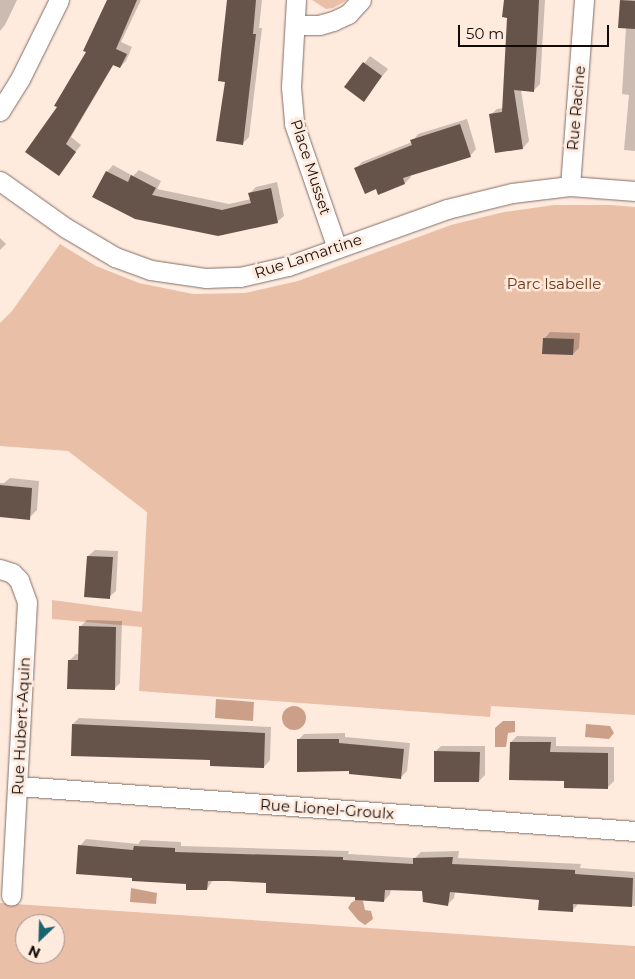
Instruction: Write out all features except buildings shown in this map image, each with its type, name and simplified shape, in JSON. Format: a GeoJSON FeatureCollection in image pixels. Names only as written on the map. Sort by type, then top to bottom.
{"type":"FeatureCollection","features":[{"type":"Feature","properties":{"kind":"street"},"geometry":{"type":"LineString","coordinates":[[0,111],[20,79],[59,0]]}},
{"type":"Feature","properties":{"kind":"street","name":"Place Musset"},"geometry":{"type":"LineString","coordinates":[[296,0],[291,87],[294,124],[337,248]]}},
{"type":"Feature","properties":{"kind":"street"},"geometry":{"type":"LineString","coordinates":[[295,25],[319,24],[333,21],[348,14],[361,0]]}},
{"type":"Feature","properties":{"kind":"street","name":"Rue Racine"},"geometry":{"type":"LineString","coordinates":[[570,186],[584,0]]}},
{"type":"Feature","properties":{"kind":"street","name":"Rue Lamartine"},"geometry":{"type":"LineString","coordinates":[[0,180],[96,247],[128,262],[166,273],[192,277],[240,277],[288,266],[430,215],[512,193],[570,186],[635,191]]}},
{"type":"Feature","properties":{"kind":"street","name":"Rue Hubert-Aquin"},"geometry":{"type":"LineString","coordinates":[[0,569],[12,573],[19,580],[27,602],[11,896]]}},
{"type":"Feature","properties":{"kind":"street","name":"Rue Lionel-Groulx"},"geometry":{"type":"LineString","coordinates":[[18,786],[635,831]]}},
{"type":"Feature","properties":{"kind":"green space"},"geometry":{"type":"Polygon","coordinates":[[[312,0],[347,0],[333,8],[326,9],[312,0]]]}},
{"type":"Feature","properties":{"kind":"green space","name":"Parc Isabelle"},"geometry":{"type":"Polygon","coordinates":[[[554,205],[635,207],[635,715],[491,706],[490,717],[139,691],[142,627],[52,619],[52,600],[142,612],[147,512],[68,451],[0,446],[0,323],[12,311],[60,244],[96,266],[139,283],[193,294],[245,293],[298,281],[451,225],[504,212],[554,205]]]}},
{"type":"Feature","properties":{"kind":"green space"},"geometry":{"type":"Polygon","coordinates":[[[0,903],[635,946],[635,979],[0,979],[0,903]]]}},
{"type":"Feature","properties":{"kind":"shaded area"},"geometry":{"type":"Polygon","coordinates":[[[216,699],[254,702],[253,721],[215,718],[216,699]]]}},
{"type":"Feature","properties":{"kind":"shaded area"},"geometry":{"type":"Polygon","coordinates":[[[289,706],[299,706],[306,713],[306,723],[299,730],[289,730],[282,723],[282,713],[289,706]]]}},
{"type":"Feature","properties":{"kind":"shaded area"},"geometry":{"type":"Polygon","coordinates":[[[503,721],[515,721],[515,732],[508,733],[506,747],[495,747],[495,728],[503,721]]]}},
{"type":"Feature","properties":{"kind":"shaded area"},"geometry":{"type":"Polygon","coordinates":[[[586,724],[610,726],[614,733],[609,739],[585,737],[586,724]]]}},
{"type":"Feature","properties":{"kind":"shaded area"},"geometry":{"type":"Polygon","coordinates":[[[131,888],[157,893],[156,904],[130,902],[131,888]]]}},
{"type":"Feature","properties":{"kind":"shaded area"},"geometry":{"type":"Polygon","coordinates":[[[357,899],[363,901],[365,910],[371,911],[373,919],[365,925],[348,908],[357,899]]]}}]}
